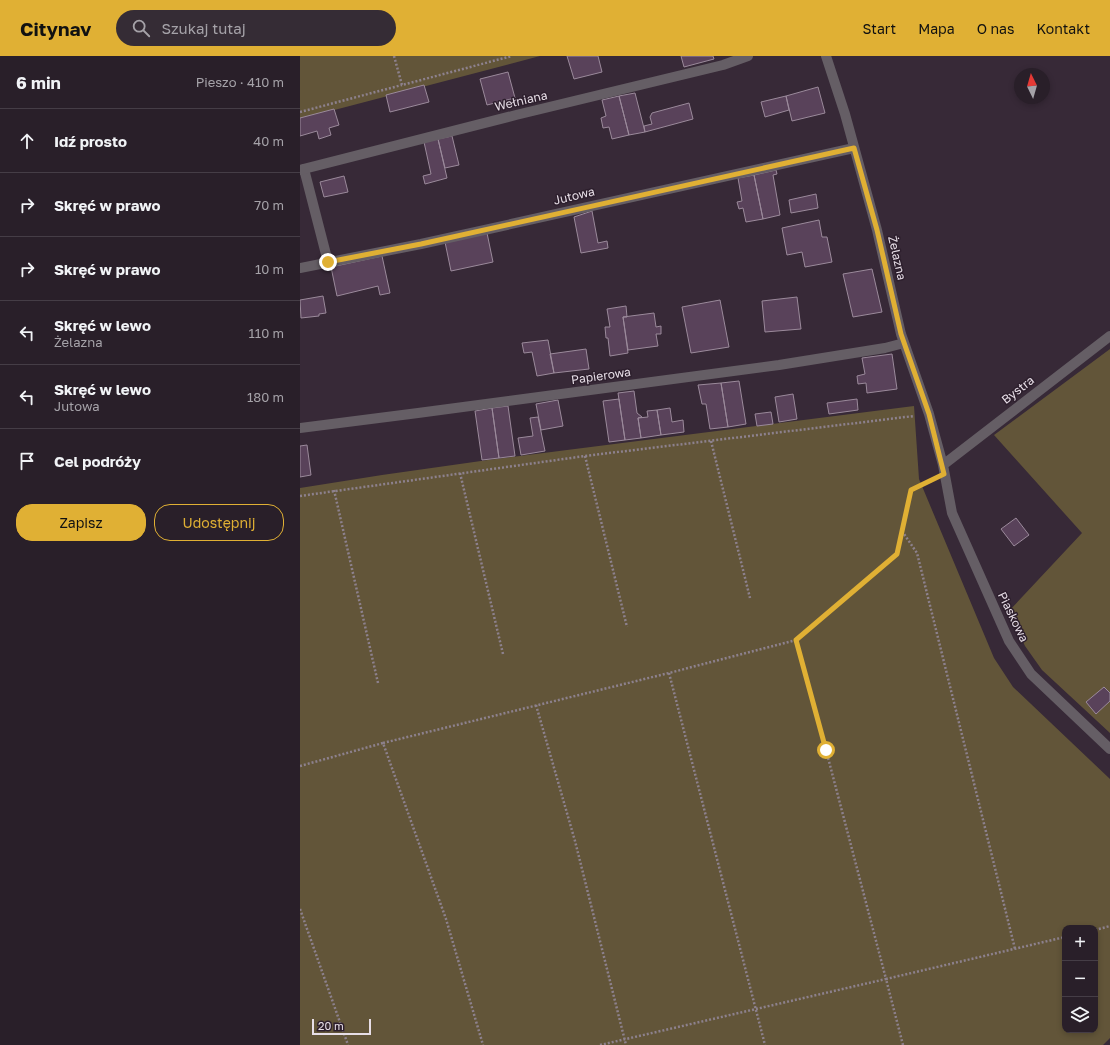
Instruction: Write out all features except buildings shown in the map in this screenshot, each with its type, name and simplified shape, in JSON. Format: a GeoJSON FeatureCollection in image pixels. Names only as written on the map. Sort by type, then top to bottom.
{"type":"FeatureCollection","features":[{"type":"Feature","properties":{"kind":"street","name":"Wełniana"},"geometry":{"type":"LineString","coordinates":[[302,170],[516,115],[723,65],[748,56]]}},
{"type":"Feature","properties":{"kind":"street","name":"Żelazna"},"geometry":{"type":"LineString","coordinates":[[826,56],[877,230],[904,343],[929,414],[944,470]]}},
{"type":"Feature","properties":{"kind":"street","name":"Jutowa"},"geometry":{"type":"LineString","coordinates":[[300,268],[421,244],[854,148]]}},
{"type":"Feature","properties":{"kind":"street"},"geometry":{"type":"LineString","coordinates":[[302,170],[328,262]]}},
{"type":"Feature","properties":{"kind":"street","name":"Bystra"},"geometry":{"type":"LineString","coordinates":[[944,470],[1110,336]]}},
{"type":"Feature","properties":{"kind":"street","name":"Papierowa"},"geometry":{"type":"LineString","coordinates":[[300,428],[779,365],[885,348],[904,343]]}},
{"type":"Feature","properties":{"kind":"street","name":"Piaskowa"},"geometry":{"type":"LineString","coordinates":[[944,470],[952,513],[1009,641],[1031,674],[1110,749]]}},
{"type":"Feature","properties":{"kind":"path"},"geometry":{"type":"LineString","coordinates":[[394,56],[402,85]]}},
{"type":"Feature","properties":{"kind":"path"},"geometry":{"type":"LineString","coordinates":[[300,112],[512,56]]}},
{"type":"Feature","properties":{"kind":"path"},"geometry":{"type":"LineString","coordinates":[[300,496],[334,490],[585,456],[929,414]]}},
{"type":"Feature","properties":{"kind":"path"},"geometry":{"type":"LineString","coordinates":[[711,441],[750,598]]}},
{"type":"Feature","properties":{"kind":"path"},"geometry":{"type":"LineString","coordinates":[[585,456],[627,627]]}},
{"type":"Feature","properties":{"kind":"path"},"geometry":{"type":"LineString","coordinates":[[300,766],[383,743],[669,673],[796,640],[897,554],[911,490],[944,470]]}},
{"type":"Feature","properties":{"kind":"path"},"geometry":{"type":"LineString","coordinates":[[460,473],[503,654]]}},
{"type":"Feature","properties":{"kind":"path"},"geometry":{"type":"LineString","coordinates":[[334,490],[378,683]]}},
{"type":"Feature","properties":{"kind":"path"},"geometry":{"type":"LineString","coordinates":[[902,531],[917,553],[1015,949]]}},
{"type":"Feature","properties":{"kind":"path"},"geometry":{"type":"LineString","coordinates":[[796,640],[903,1045]]}},
{"type":"Feature","properties":{"kind":"path"},"geometry":{"type":"LineString","coordinates":[[669,673],[765,1045]]}},
{"type":"Feature","properties":{"kind":"path"},"geometry":{"type":"LineString","coordinates":[[536,705],[575,841],[626,1045]]}},
{"type":"Feature","properties":{"kind":"path"},"geometry":{"type":"LineString","coordinates":[[383,743],[446,919],[482,1045]]}},
{"type":"Feature","properties":{"kind":"path"},"geometry":{"type":"LineString","coordinates":[[300,909],[348,1045]]}},
{"type":"Feature","properties":{"kind":"path"},"geometry":{"type":"LineString","coordinates":[[1098,929],[1110,926]]}},
{"type":"Feature","properties":{"kind":"path"},"geometry":{"type":"LineString","coordinates":[[600,1045],[1062,938]]}},
{"type":"Feature","properties":{"kind":"shaded area"},"geometry":{"type":"Polygon","coordinates":[[[300,56],[540,56],[300,119],[300,56]]]}},
{"type":"Feature","properties":{"kind":"shaded area"},"geometry":{"type":"Polygon","coordinates":[[[1110,349],[1110,733],[1042,670],[1025,646],[1010,614],[1009,611],[1082,533],[994,435],[1110,349]]]}},
{"type":"Feature","properties":{"kind":"shaded area"},"geometry":{"type":"Polygon","coordinates":[[[914,406],[919,479],[994,658],[1013,687],[1110,779],[1110,1038],[1103,1045],[300,1045],[300,488],[488,460],[914,406]]]}},
{"type":"Feature","properties":{"kind":"route"},"geometry":{"type":"LineString","coordinates":[[328,262],[421,244],[854,148],[877,230],[901,334],[929,414],[943,465],[944,474],[911,490],[897,554],[796,640],[826,750]]}}]}
